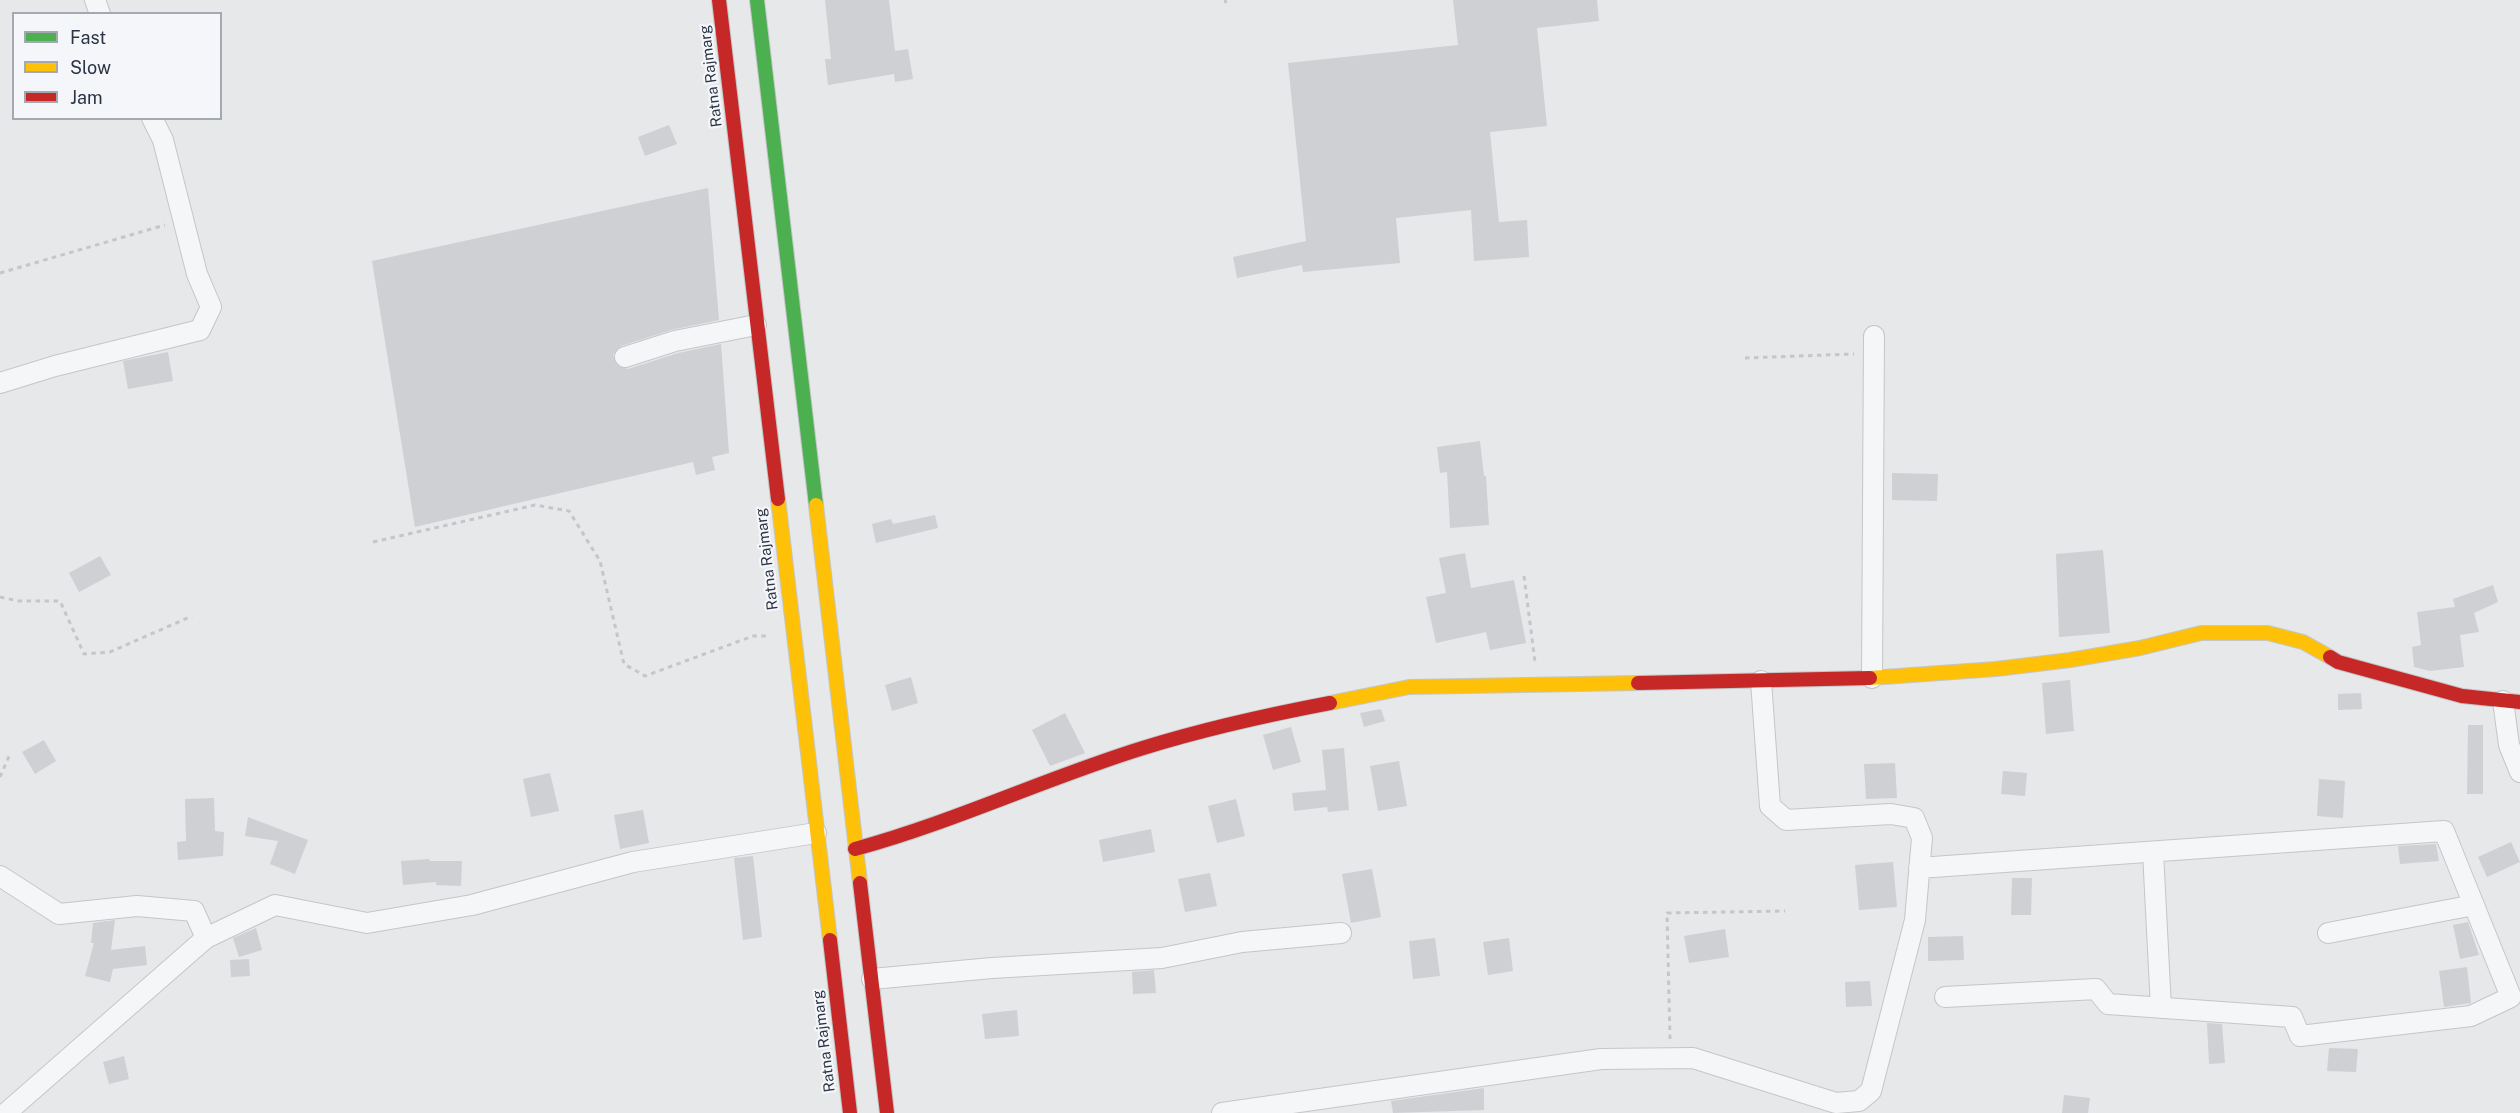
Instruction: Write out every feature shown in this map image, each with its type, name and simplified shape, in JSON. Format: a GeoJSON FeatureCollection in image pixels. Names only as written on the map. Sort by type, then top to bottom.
{"type":"FeatureCollection","features":[{"type":"Feature","properties":{"kind":"main road","name":"Ratna Rajmarg"},"geometry":{"type":"LineString","coordinates":[[719,0],[849,1113]]}},
{"type":"Feature","properties":{"kind":"main road"},"geometry":{"type":"LineString","coordinates":[[757,0],[887,1113]]}},
{"type":"Feature","properties":{"kind":"main road"},"geometry":{"type":"LineString","coordinates":[[855,849],[911,834],[1143,748],[1264,716],[1409,687],[1872,678],[1996,669],[2070,660],[2140,648],[2201,633],[2268,633],[2303,642],[2338,662],[2462,696],[2511,702]]}},
{"type":"Feature","properties":{"kind":"street"},"geometry":{"type":"LineString","coordinates":[[0,383],[55,366],[200,330],[211,307],[198,274],[164,140],[153,120]]}},
{"type":"Feature","properties":{"kind":"street"},"geometry":{"type":"LineString","coordinates":[[625,357],[675,340],[756,325]]}},
{"type":"Feature","properties":{"kind":"street"},"geometry":{"type":"LineString","coordinates":[[1872,678],[1874,345]]}},
{"type":"Feature","properties":{"kind":"street"},"geometry":{"type":"LineString","coordinates":[[1222,1113],[1601,1059],[1693,1058],[1836,1102],[1859,1101],[1871,1091],[1915,920],[1922,838],[1914,818],[1891,814],[1786,820],[1770,806],[1761,681]]}},
{"type":"Feature","properties":{"kind":"street"},"geometry":{"type":"LineString","coordinates":[[2511,702],[2509,745],[2520,772]]}},
{"type":"Feature","properties":{"kind":"street"},"geometry":{"type":"LineString","coordinates":[[1919,868],[2444,831],[2511,997],[2471,1016],[2300,1036],[2292,1017],[2108,1004],[2096,989],[1945,997]]}},
{"type":"Feature","properties":{"kind":"street"},"geometry":{"type":"LineString","coordinates":[[6,1113],[206,938],[275,905],[367,923],[472,905],[633,862],[816,833]]}},
{"type":"Feature","properties":{"kind":"street"},"geometry":{"type":"LineString","coordinates":[[2153,852],[2161,1008]]}},
{"type":"Feature","properties":{"kind":"street"},"geometry":{"type":"LineString","coordinates":[[0,876],[59,914],[137,906],[194,910],[206,938]]}},
{"type":"Feature","properties":{"kind":"street"},"geometry":{"type":"LineString","coordinates":[[2328,933],[2474,905]]}},
{"type":"Feature","properties":{"kind":"street"},"geometry":{"type":"LineString","coordinates":[[872,979],[992,968],[1162,958],[1242,942],[1341,933]]}},
{"type":"Feature","properties":{"kind":"path"},"geometry":{"type":"LineString","coordinates":[[0,273],[184,219]]}},
{"type":"Feature","properties":{"kind":"path"},"geometry":{"type":"LineString","coordinates":[[1744,358],[1874,345]]}},
{"type":"Feature","properties":{"kind":"path"},"geometry":{"type":"LineString","coordinates":[[373,542],[535,505],[569,512],[600,561],[624,664],[645,676],[753,636],[792,635]]}},
{"type":"Feature","properties":{"kind":"path"},"geometry":{"type":"LineString","coordinates":[[1524,576],[1538,685]]}},
{"type":"Feature","properties":{"kind":"path"},"geometry":{"type":"LineString","coordinates":[[0,597],[19,601],[60,601],[84,654],[110,652],[192,616]]}},
{"type":"Feature","properties":{"kind":"path"},"geometry":{"type":"LineString","coordinates":[[0,777],[10,754]]}},
{"type":"Feature","properties":{"kind":"path"},"geometry":{"type":"LineString","coordinates":[[1670,1058],[1667,913],[1785,910]]}},
{"type":"Feature","properties":{"kind":"building"},"geometry":{"type":"Polygon","coordinates":[[[825,0],[889,0],[895,51],[908,49],[913,79],[895,82],[894,74],[828,85],[825,59],[831,59],[825,0]]]}},
{"type":"Feature","properties":{"kind":"building"},"geometry":{"type":"Polygon","coordinates":[[[1453,0],[1597,0],[1599,21],[1537,28],[1547,126],[1490,132],[1499,222],[1527,220],[1529,257],[1474,261],[1471,210],[1396,218],[1400,263],[1303,272],[1302,265],[1237,278],[1233,257],[1306,241],[1288,63],[1458,45],[1453,0]]]}},
{"type":"Feature","properties":{"kind":"building"},"geometry":{"type":"Polygon","coordinates":[[[669,125],[677,144],[645,156],[638,137],[669,125]]]}},
{"type":"Feature","properties":{"kind":"building"},"geometry":{"type":"Polygon","coordinates":[[[708,188],[719,320],[671,330],[621,346],[613,355],[617,365],[628,369],[678,353],[721,344],[729,453],[712,457],[715,470],[696,475],[693,462],[415,527],[372,261],[708,188]]]}},
{"type":"Feature","properties":{"kind":"building"},"geometry":{"type":"Polygon","coordinates":[[[168,352],[173,381],[128,389],[123,361],[168,352]]]}},
{"type":"Feature","properties":{"kind":"building"},"geometry":{"type":"Polygon","coordinates":[[[1480,441],[1484,476],[1486,476],[1489,525],[1450,528],[1447,472],[1440,473],[1437,447],[1480,441]]]}},
{"type":"Feature","properties":{"kind":"building"},"geometry":{"type":"Polygon","coordinates":[[[1892,473],[1938,474],[1937,501],[1892,500],[1892,473]]]}},
{"type":"Feature","properties":{"kind":"building"},"geometry":{"type":"Polygon","coordinates":[[[935,515],[938,528],[876,543],[872,524],[891,519],[893,524],[935,515]]]}},
{"type":"Feature","properties":{"kind":"building"},"geometry":{"type":"Polygon","coordinates":[[[2103,550],[2110,633],[2059,637],[2056,554],[2103,550]]]}},
{"type":"Feature","properties":{"kind":"building"},"geometry":{"type":"Polygon","coordinates":[[[1465,553],[1471,588],[1514,580],[1526,643],[1490,650],[1486,632],[1436,643],[1426,597],[1446,593],[1439,558],[1465,553]]]}},
{"type":"Feature","properties":{"kind":"building"},"geometry":{"type":"Polygon","coordinates":[[[100,556],[111,575],[79,592],[69,573],[100,556]]]}},
{"type":"Feature","properties":{"kind":"building"},"geometry":{"type":"Polygon","coordinates":[[[2493,585],[2498,602],[2474,613],[2479,632],[2460,635],[2464,667],[2430,671],[2414,667],[2412,647],[2421,645],[2417,612],[2455,607],[2453,599],[2493,585]]]}},
{"type":"Feature","properties":{"kind":"building"},"geometry":{"type":"Polygon","coordinates":[[[911,677],[918,703],[892,711],[885,685],[911,677]]]}},
{"type":"Feature","properties":{"kind":"building"},"geometry":{"type":"Polygon","coordinates":[[[2070,680],[2074,731],[2046,734],[2042,683],[2070,680]]]}},
{"type":"Feature","properties":{"kind":"building"},"geometry":{"type":"Polygon","coordinates":[[[2361,693],[2362,709],[2338,710],[2338,694],[2361,693]]]}},
{"type":"Feature","properties":{"kind":"building"},"geometry":{"type":"Polygon","coordinates":[[[1381,709],[1385,721],[1364,727],[1360,713],[1381,709]]]}},
{"type":"Feature","properties":{"kind":"building"},"geometry":{"type":"Polygon","coordinates":[[[1065,713],[1085,753],[1050,766],[1032,730],[1065,713]]]}},
{"type":"Feature","properties":{"kind":"building"},"geometry":{"type":"Polygon","coordinates":[[[2468,725],[2483,725],[2483,794],[2467,794],[2468,725]]]}},
{"type":"Feature","properties":{"kind":"building"},"geometry":{"type":"Polygon","coordinates":[[[1291,727],[1301,762],[1273,770],[1263,735],[1291,727]]]}},
{"type":"Feature","properties":{"kind":"building"},"geometry":{"type":"Polygon","coordinates":[[[44,740],[56,761],[35,774],[22,752],[44,740]]]}},
{"type":"Feature","properties":{"kind":"building"},"geometry":{"type":"Polygon","coordinates":[[[1344,748],[1349,810],[1328,812],[1327,807],[1294,811],[1292,793],[1326,790],[1322,750],[1344,748]]]}},
{"type":"Feature","properties":{"kind":"building"},"geometry":{"type":"Polygon","coordinates":[[[1399,761],[1407,806],[1378,811],[1370,766],[1399,761]]]}},
{"type":"Feature","properties":{"kind":"building"},"geometry":{"type":"Polygon","coordinates":[[[1895,763],[1897,798],[1866,799],[1864,764],[1895,763]]]}},
{"type":"Feature","properties":{"kind":"building"},"geometry":{"type":"Polygon","coordinates":[[[2003,771],[2027,773],[2025,796],[2001,794],[2003,771]]]}},
{"type":"Feature","properties":{"kind":"building"},"geometry":{"type":"Polygon","coordinates":[[[550,773],[559,811],[531,817],[523,779],[550,773]]]}},
{"type":"Feature","properties":{"kind":"building"},"geometry":{"type":"Polygon","coordinates":[[[2319,779],[2345,781],[2343,818],[2317,816],[2319,779]]]}},
{"type":"Feature","properties":{"kind":"building"},"geometry":{"type":"Polygon","coordinates":[[[214,798],[215,831],[224,832],[223,856],[178,860],[177,842],[186,841],[185,799],[214,798]]]}},
{"type":"Feature","properties":{"kind":"building"},"geometry":{"type":"Polygon","coordinates":[[[1236,799],[1245,836],[1217,843],[1208,806],[1236,799]]]}},
{"type":"Feature","properties":{"kind":"building"},"geometry":{"type":"Polygon","coordinates":[[[643,810],[649,843],[620,849],[614,815],[643,810]]]}},
{"type":"Feature","properties":{"kind":"building"},"geometry":{"type":"Polygon","coordinates":[[[248,817],[308,840],[295,874],[270,864],[278,841],[245,836],[248,817]]]}},
{"type":"Feature","properties":{"kind":"building"},"geometry":{"type":"Polygon","coordinates":[[[1151,829],[1155,852],[1103,862],[1099,840],[1151,829]]]}},
{"type":"Feature","properties":{"kind":"building"},"geometry":{"type":"Polygon","coordinates":[[[2511,842],[2520,862],[2487,877],[2478,857],[2511,842]]]}},
{"type":"Feature","properties":{"kind":"building"},"geometry":{"type":"Polygon","coordinates":[[[2436,844],[2439,861],[2400,864],[2398,846],[2436,844]]]}},
{"type":"Feature","properties":{"kind":"building"},"geometry":{"type":"Polygon","coordinates":[[[753,856],[762,937],[743,940],[734,858],[753,856]]]}},
{"type":"Feature","properties":{"kind":"building"},"geometry":{"type":"Polygon","coordinates":[[[429,859],[430,861],[462,861],[461,886],[436,885],[436,882],[403,885],[401,861],[429,859]]]}},
{"type":"Feature","properties":{"kind":"building"},"geometry":{"type":"Polygon","coordinates":[[[1893,862],[1897,907],[1859,910],[1855,865],[1893,862]]]}},
{"type":"Feature","properties":{"kind":"building"},"geometry":{"type":"Polygon","coordinates":[[[1372,869],[1381,917],[1351,923],[1342,874],[1372,869]]]}},
{"type":"Feature","properties":{"kind":"building"},"geometry":{"type":"Polygon","coordinates":[[[1210,873],[1217,906],[1185,912],[1178,879],[1210,873]]]}},
{"type":"Feature","properties":{"kind":"building"},"geometry":{"type":"Polygon","coordinates":[[[2012,878],[2032,878],[2031,915],[2011,915],[2012,878]]]}},
{"type":"Feature","properties":{"kind":"building"},"geometry":{"type":"Polygon","coordinates":[[[115,920],[111,950],[145,946],[147,965],[113,969],[110,982],[85,976],[94,943],[91,943],[93,923],[115,920]]]}},
{"type":"Feature","properties":{"kind":"building"},"geometry":{"type":"Polygon","coordinates":[[[2468,922],[2479,955],[2460,959],[2453,925],[2468,922]]]}},
{"type":"Feature","properties":{"kind":"building"},"geometry":{"type":"Polygon","coordinates":[[[256,928],[262,950],[239,957],[233,938],[256,928]]]}},
{"type":"Feature","properties":{"kind":"building"},"geometry":{"type":"Polygon","coordinates":[[[1725,929],[1729,957],[1689,963],[1684,936],[1725,929]]]}},
{"type":"Feature","properties":{"kind":"building"},"geometry":{"type":"Polygon","coordinates":[[[1963,936],[1964,960],[1928,961],[1928,937],[1963,936]]]}},
{"type":"Feature","properties":{"kind":"building"},"geometry":{"type":"Polygon","coordinates":[[[1435,938],[1440,976],[1413,979],[1409,941],[1435,938]]]}},
{"type":"Feature","properties":{"kind":"building"},"geometry":{"type":"Polygon","coordinates":[[[1509,938],[1513,971],[1488,975],[1483,942],[1509,938]]]}},
{"type":"Feature","properties":{"kind":"building"},"geometry":{"type":"Polygon","coordinates":[[[249,959],[250,976],[231,977],[230,960],[249,959]]]}},
{"type":"Feature","properties":{"kind":"building"},"geometry":{"type":"Polygon","coordinates":[[[2467,967],[2471,1003],[2444,1007],[2439,971],[2467,967]]]}},
{"type":"Feature","properties":{"kind":"building"},"geometry":{"type":"Polygon","coordinates":[[[1154,970],[1156,993],[1133,994],[1132,972],[1154,970]]]}},
{"type":"Feature","properties":{"kind":"building"},"geometry":{"type":"Polygon","coordinates":[[[1870,981],[1872,1006],[1846,1007],[1845,982],[1870,981]]]}},
{"type":"Feature","properties":{"kind":"building"},"geometry":{"type":"Polygon","coordinates":[[[1017,1010],[1019,1036],[985,1039],[982,1014],[1017,1010]]]}},
{"type":"Feature","properties":{"kind":"building"},"geometry":{"type":"Polygon","coordinates":[[[2207,1023],[2222,1024],[2225,1063],[2209,1064],[2207,1023]]]}},
{"type":"Feature","properties":{"kind":"building"},"geometry":{"type":"Polygon","coordinates":[[[2329,1048],[2358,1049],[2356,1072],[2327,1071],[2329,1048]]]}},
{"type":"Feature","properties":{"kind":"building"},"geometry":{"type":"Polygon","coordinates":[[[124,1056],[129,1079],[109,1084],[103,1062],[124,1056]]]}},
{"type":"Feature","properties":{"kind":"building"},"geometry":{"type":"Polygon","coordinates":[[[1484,1088],[1484,1110],[1393,1113],[1391,1101],[1484,1088]]]}},
{"type":"Feature","properties":{"kind":"building"},"geometry":{"type":"Polygon","coordinates":[[[2064,1095],[2090,1098],[2088,1113],[2062,1113],[2064,1095]]]}},
{"type":"Feature","properties":{"kind":"traffic: fast"},"geometry":{"type":"LineString","coordinates":[[757,0],[816,505]]}},
{"type":"Feature","properties":{"kind":"traffic: slow"},"geometry":{"type":"LineString","coordinates":[[778,499],[830,940]]}},
{"type":"Feature","properties":{"kind":"traffic: slow"},"geometry":{"type":"LineString","coordinates":[[816,505],[860,883]]}},
{"type":"Feature","properties":{"kind":"traffic: slow"},"geometry":{"type":"LineString","coordinates":[[1870,678],[1996,669],[2070,660],[2140,648],[2201,633],[2268,633],[2303,642],[2330,657]]}},
{"type":"Feature","properties":{"kind":"traffic: slow"},"geometry":{"type":"LineString","coordinates":[[1330,703],[1409,687],[1638,683]]}},
{"type":"Feature","properties":{"kind":"traffic: jam"},"geometry":{"type":"LineString","coordinates":[[719,0],[778,499]]}},
{"type":"Feature","properties":{"kind":"traffic: jam"},"geometry":{"type":"LineString","coordinates":[[2330,657],[2338,662],[2462,696],[2520,702]]}},
{"type":"Feature","properties":{"kind":"traffic: jam"},"geometry":{"type":"LineString","coordinates":[[1638,683],[1870,678]]}},
{"type":"Feature","properties":{"kind":"traffic: jam"},"geometry":{"type":"LineString","coordinates":[[855,849],[928,826],[1143,748],[1236,723],[1330,703]]}},
{"type":"Feature","properties":{"kind":"traffic: jam"},"geometry":{"type":"LineString","coordinates":[[860,883],[887,1113]]}},
{"type":"Feature","properties":{"kind":"traffic: jam"},"geometry":{"type":"LineString","coordinates":[[830,940],[850,1113]]}}]}
